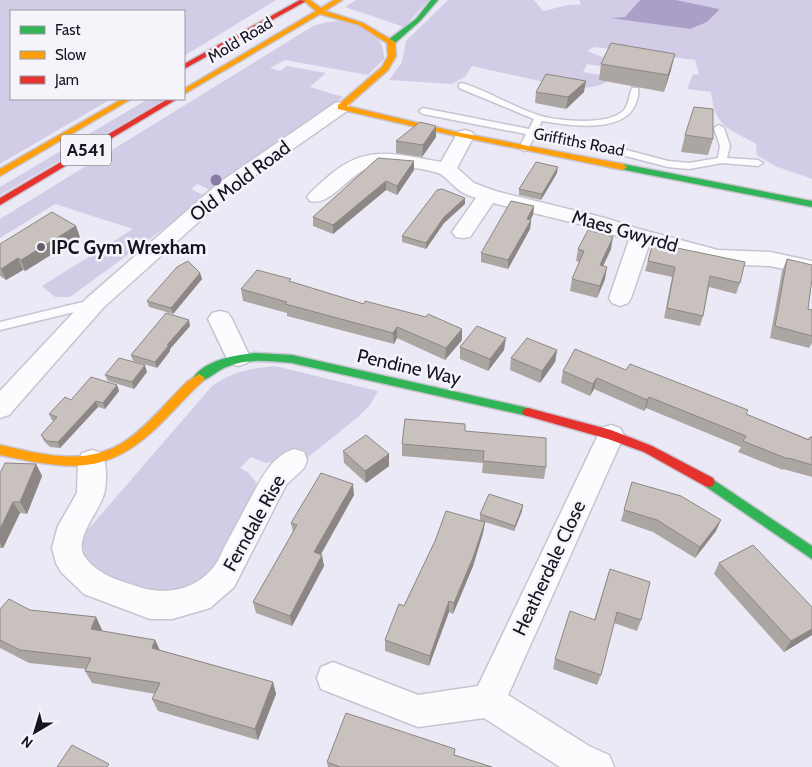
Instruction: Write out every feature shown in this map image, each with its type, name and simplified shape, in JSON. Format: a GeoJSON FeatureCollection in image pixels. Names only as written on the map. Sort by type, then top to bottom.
{"type":"FeatureCollection","features":[{"type":"Feature","properties":{"kind":"street"},"geometry":{"type":"LineString","coordinates":[[305,0],[320,11],[336,18],[357,22],[390,42],[418,20],[435,0]]}},
{"type":"Feature","properties":{"kind":"street","name":"Mold Road"},"geometry":{"type":"LineString","coordinates":[[185,66],[305,0]]}},
{"type":"Feature","properties":{"kind":"street","name":"Mold Road"},"geometry":{"type":"LineString","coordinates":[[185,91],[339,0]]}},
{"type":"Feature","properties":{"kind":"street","name":"Old Mold Road"},"geometry":{"type":"LineString","coordinates":[[0,408],[94,303],[227,186],[340,107],[385,68],[392,56],[390,42]]}},
{"type":"Feature","properties":{"kind":"street","name":"A541"},"geometry":{"type":"LineString","coordinates":[[0,173],[125,100]]}},
{"type":"Feature","properties":{"kind":"street","name":"A541"},"geometry":{"type":"LineString","coordinates":[[0,202],[171,100]]}},
{"type":"Feature","properties":{"kind":"street","name":"Griffiths Road"},"geometry":{"type":"LineString","coordinates":[[340,107],[465,136],[812,204]]}},
{"type":"Feature","properties":{"kind":"street"},"geometry":{"type":"LineString","coordinates":[[321,189],[360,163],[374,159],[389,158],[420,166],[447,169],[465,136]]}},
{"type":"Feature","properties":{"kind":"street","name":"Maes Gwyrdd"},"geometry":{"type":"LineString","coordinates":[[447,169],[467,187],[488,196],[598,222],[641,237],[718,257],[770,259],[812,268]]}},
{"type":"Feature","properties":{"kind":"street"},"geometry":{"type":"LineString","coordinates":[[464,232],[488,196]]}},
{"type":"Feature","properties":{"kind":"street"},"geometry":{"type":"LineString","coordinates":[[620,298],[641,237]]}},
{"type":"Feature","properties":{"kind":"street"},"geometry":{"type":"LineString","coordinates":[[220,319],[238,357]]}},
{"type":"Feature","properties":{"kind":"street","name":"Pendine Way"},"geometry":{"type":"LineString","coordinates":[[0,450],[65,463],[92,461],[107,457],[123,451],[140,437],[198,379],[215,366],[238,357],[265,356],[292,359],[547,416],[611,435],[648,449],[715,485],[812,553]]}},
{"type":"Feature","properties":{"kind":"street","name":"Heatherdale Close"},"geometry":{"type":"LineString","coordinates":[[488,701],[611,435]]}},
{"type":"Feature","properties":{"kind":"street","name":"Ferndale Rise"},"geometry":{"type":"LineString","coordinates":[[92,461],[91,493],[87,503],[72,526],[67,548],[71,563],[95,585],[150,605],[172,605],[199,598],[223,578],[276,477],[294,460]]}},
{"type":"Feature","properties":{"kind":"street"},"geometry":{"type":"LineString","coordinates":[[333,678],[418,711],[488,701],[578,758],[597,767]]}},
{"type":"Feature","properties":{"kind":"lane"},"geometry":{"type":"LineString","coordinates":[[462,86],[539,118],[579,123],[606,121],[624,114],[630,106],[635,90]]}},
{"type":"Feature","properties":{"kind":"lane"},"geometry":{"type":"LineString","coordinates":[[422,111],[607,148],[668,164],[689,166],[722,160],[758,163]]}},
{"type":"Feature","properties":{"kind":"lane"},"geometry":{"type":"LineString","coordinates":[[524,148],[539,118]]}},
{"type":"Feature","properties":{"kind":"lane"},"geometry":{"type":"LineString","coordinates":[[719,128],[726,146],[722,160]]}},
{"type":"Feature","properties":{"kind":"lane"},"geometry":{"type":"LineString","coordinates":[[0,326],[94,303]]}},
{"type":"Feature","properties":{"kind":"shaded area"},"geometry":{"type":"Polygon","coordinates":[[[0,0],[276,0],[185,55],[185,10],[10,10],[10,100],[109,100],[0,164],[0,0]]]}},
{"type":"Feature","properties":{"kind":"shaded area"},"geometry":{"type":"Polygon","coordinates":[[[356,0],[429,0],[404,27],[345,7],[356,0]]]}},
{"type":"Feature","properties":{"kind":"shaded area"},"geometry":{"type":"Polygon","coordinates":[[[448,0],[534,0],[543,11],[567,5],[581,5],[579,0],[640,0],[625,17],[612,18],[690,29],[718,9],[676,0],[812,0],[812,179],[775,166],[757,155],[756,144],[730,130],[719,120],[711,92],[687,89],[693,74],[699,75],[695,60],[594,47],[587,51],[608,59],[604,67],[587,64],[583,72],[612,77],[598,86],[581,88],[544,85],[540,81],[472,66],[466,76],[452,84],[389,80],[402,62],[406,41],[448,0]]]}},
{"type":"Feature","properties":{"kind":"shaded area"},"geometry":{"type":"Polygon","coordinates":[[[640,0],[676,0],[719,9],[707,22],[690,29],[610,18],[625,17],[640,0]]]}},
{"type":"Feature","properties":{"kind":"shaded area"},"geometry":{"type":"Polygon","coordinates":[[[341,21],[365,28],[377,37],[381,43],[384,59],[368,75],[285,60],[270,68],[280,71],[287,66],[326,73],[310,87],[343,97],[213,192],[198,184],[191,189],[207,197],[70,297],[55,297],[42,286],[133,229],[55,204],[0,238],[0,219],[313,26],[341,21]]]}},
{"type":"Feature","properties":{"kind":"shaded area"},"geometry":{"type":"Polygon","coordinates":[[[146,100],[163,100],[0,195],[0,187],[146,100]]]}},
{"type":"Feature","properties":{"kind":"shaded area"},"geometry":{"type":"Polygon","coordinates":[[[275,366],[378,391],[370,405],[358,417],[306,459],[266,463],[251,457],[240,468],[249,473],[260,488],[214,574],[169,597],[104,576],[79,555],[79,540],[212,386],[227,377],[242,372],[275,366]]]}},
{"type":"Feature","properties":{"kind":"building"},"geometry":{"type":"Polygon","coordinates":[[[611,43],[675,54],[668,75],[601,64],[611,43]]]}},
{"type":"Feature","properties":{"kind":"building"},"geometry":{"type":"Polygon","coordinates":[[[546,74],[586,81],[568,97],[536,92],[546,74]]]}},
{"type":"Feature","properties":{"kind":"building"},"geometry":{"type":"Polygon","coordinates":[[[694,107],[713,109],[713,139],[685,135],[694,107]]]}},
{"type":"Feature","properties":{"kind":"building"},"geometry":{"type":"Polygon","coordinates":[[[420,122],[436,126],[423,145],[396,141],[420,122]]]}},
{"type":"Feature","properties":{"kind":"building"},"geometry":{"type":"Polygon","coordinates":[[[378,158],[414,161],[397,186],[386,181],[333,225],[313,217],[378,158]]]}},
{"type":"Feature","properties":{"kind":"building"},"geometry":{"type":"Polygon","coordinates":[[[536,162],[558,167],[542,194],[519,189],[536,162]]]}},
{"type":"Feature","properties":{"kind":"building"},"geometry":{"type":"Polygon","coordinates":[[[442,189],[465,198],[444,217],[426,243],[402,236],[437,190],[442,189]]]}},
{"type":"Feature","properties":{"kind":"building"},"geometry":{"type":"Polygon","coordinates":[[[511,201],[534,206],[527,219],[531,220],[508,260],[481,253],[511,201]]]}},
{"type":"Feature","properties":{"kind":"building"},"geometry":{"type":"Polygon","coordinates":[[[52,212],[76,226],[21,260],[18,258],[1,269],[0,244],[52,212]]]}},
{"type":"Feature","properties":{"kind":"building"},"geometry":{"type":"Polygon","coordinates":[[[588,230],[613,237],[600,265],[607,267],[600,286],[572,279],[584,251],[578,249],[588,230]]]}},
{"type":"Feature","properties":{"kind":"building"},"geometry":{"type":"Polygon","coordinates":[[[653,243],[745,262],[740,283],[710,276],[703,316],[667,308],[675,267],[648,261],[653,243]]]}},
{"type":"Feature","properties":{"kind":"building"},"geometry":{"type":"Polygon","coordinates":[[[787,259],[812,265],[808,309],[812,310],[812,336],[775,326],[787,259]]]}},
{"type":"Feature","properties":{"kind":"building"},"geometry":{"type":"Polygon","coordinates":[[[188,261],[200,273],[171,308],[147,301],[177,267],[188,261]]]}},
{"type":"Feature","properties":{"kind":"building"},"geometry":{"type":"Polygon","coordinates":[[[257,270],[291,279],[289,281],[364,304],[365,301],[426,317],[428,314],[462,329],[446,348],[397,327],[393,333],[285,304],[287,302],[241,289],[257,270]]]}},
{"type":"Feature","properties":{"kind":"building"},"geometry":{"type":"Polygon","coordinates":[[[166,313],[189,320],[155,362],[131,355],[166,313]]]}},
{"type":"Feature","properties":{"kind":"building"},"geometry":{"type":"Polygon","coordinates":[[[477,326],[506,338],[490,359],[460,347],[477,326]]]}},
{"type":"Feature","properties":{"kind":"building"},"geometry":{"type":"Polygon","coordinates":[[[527,338],[557,350],[542,371],[511,358],[527,338]]]}},
{"type":"Feature","properties":{"kind":"building"},"geometry":{"type":"Polygon","coordinates":[[[575,349],[626,370],[630,364],[748,410],[746,414],[809,440],[812,437],[812,465],[788,459],[743,441],[746,436],[649,397],[647,400],[597,378],[593,384],[563,371],[575,349]]]}},
{"type":"Feature","properties":{"kind":"building"},"geometry":{"type":"Polygon","coordinates":[[[119,358],[145,365],[132,382],[105,375],[119,358]]]}},
{"type":"Feature","properties":{"kind":"building"},"geometry":{"type":"Polygon","coordinates":[[[91,377],[117,385],[103,403],[96,401],[58,442],[47,441],[41,435],[57,417],[49,414],[65,397],[71,400],[91,377]]]}},
{"type":"Feature","properties":{"kind":"building"},"geometry":{"type":"Polygon","coordinates":[[[405,419],[465,424],[465,431],[546,438],[546,467],[483,461],[484,451],[402,444],[405,419]]]}},
{"type":"Feature","properties":{"kind":"building"},"geometry":{"type":"Polygon","coordinates":[[[366,435],[389,454],[365,471],[343,451],[366,435]]]}},
{"type":"Feature","properties":{"kind":"building"},"geometry":{"type":"Polygon","coordinates":[[[5,463],[36,464],[20,502],[13,502],[0,529],[0,473],[5,463]]]}},
{"type":"Feature","properties":{"kind":"building"},"geometry":{"type":"Polygon","coordinates":[[[321,473],[353,484],[314,552],[322,555],[290,616],[253,602],[297,525],[291,523],[321,473]]]}},
{"type":"Feature","properties":{"kind":"building"},"geometry":{"type":"Polygon","coordinates":[[[632,482],[681,496],[721,520],[700,547],[657,520],[624,510],[632,482]]]}},
{"type":"Feature","properties":{"kind":"building"},"geometry":{"type":"Polygon","coordinates":[[[489,494],[523,505],[515,526],[480,514],[489,494]]]}},
{"type":"Feature","properties":{"kind":"building"},"geometry":{"type":"Polygon","coordinates":[[[446,511],[485,522],[474,555],[454,603],[449,601],[430,656],[385,640],[399,604],[404,606],[435,541],[446,511]]]}},
{"type":"Feature","properties":{"kind":"building"},"geometry":{"type":"Polygon","coordinates":[[[753,545],[812,607],[812,629],[791,641],[719,563],[753,545]]]}},
{"type":"Feature","properties":{"kind":"building"},"geometry":{"type":"Polygon","coordinates":[[[610,569],[650,582],[641,620],[617,612],[601,675],[555,659],[570,611],[595,620],[610,569]]]}},
{"type":"Feature","properties":{"kind":"building"},"geometry":{"type":"Polygon","coordinates":[[[9,599],[30,610],[96,617],[91,629],[155,640],[152,648],[273,682],[255,729],[152,699],[160,683],[85,671],[91,658],[20,650],[0,640],[0,609],[9,599]]]}},
{"type":"Feature","properties":{"kind":"building"},"geometry":{"type":"Polygon","coordinates":[[[346,713],[455,749],[454,755],[492,767],[340,767],[327,762],[346,713]]]}},
{"type":"Feature","properties":{"kind":"building"},"geometry":{"type":"Polygon","coordinates":[[[72,745],[109,764],[107,767],[57,767],[72,745]]]}},
{"type":"Feature","properties":{"kind":"traffic: fast"},"geometry":{"type":"LineString","coordinates":[[391,42],[418,20],[435,0]]}},
{"type":"Feature","properties":{"kind":"traffic: fast"},"geometry":{"type":"LineString","coordinates":[[623,167],[812,204]]}},
{"type":"Feature","properties":{"kind":"traffic: fast"},"geometry":{"type":"LineString","coordinates":[[199,378],[220,364],[232,360],[255,357],[292,359],[528,412]]}},
{"type":"Feature","properties":{"kind":"traffic: fast"},"geometry":{"type":"LineString","coordinates":[[709,482],[812,553]]}},
{"type":"Feature","properties":{"kind":"traffic: slow"},"geometry":{"type":"LineString","coordinates":[[306,0],[323,13],[361,24],[391,42],[392,56],[385,68],[341,107]]}},
{"type":"Feature","properties":{"kind":"traffic: slow"},"geometry":{"type":"LineString","coordinates":[[185,91],[339,0]]}},
{"type":"Feature","properties":{"kind":"traffic: slow"},"geometry":{"type":"LineString","coordinates":[[0,173],[125,100]]}},
{"type":"Feature","properties":{"kind":"traffic: slow"},"geometry":{"type":"LineString","coordinates":[[341,107],[456,134],[623,167]]}},
{"type":"Feature","properties":{"kind":"traffic: slow"},"geometry":{"type":"LineString","coordinates":[[0,450],[42,459],[80,462],[114,453],[132,443],[199,378]]}},
{"type":"Feature","properties":{"kind":"traffic: jam"},"geometry":{"type":"LineString","coordinates":[[185,66],[303,1]]}},
{"type":"Feature","properties":{"kind":"traffic: jam"},"geometry":{"type":"LineString","coordinates":[[0,202],[171,100]]}},
{"type":"Feature","properties":{"kind":"traffic: jam"},"geometry":{"type":"LineString","coordinates":[[528,412],[611,435],[648,449],[709,482]]}},
{"type":"Feature","properties":{"kind":"place","name":"IPC Gym Wrexham"},"geometry":{"type":"Point","coordinates":[41,247]}}]}
